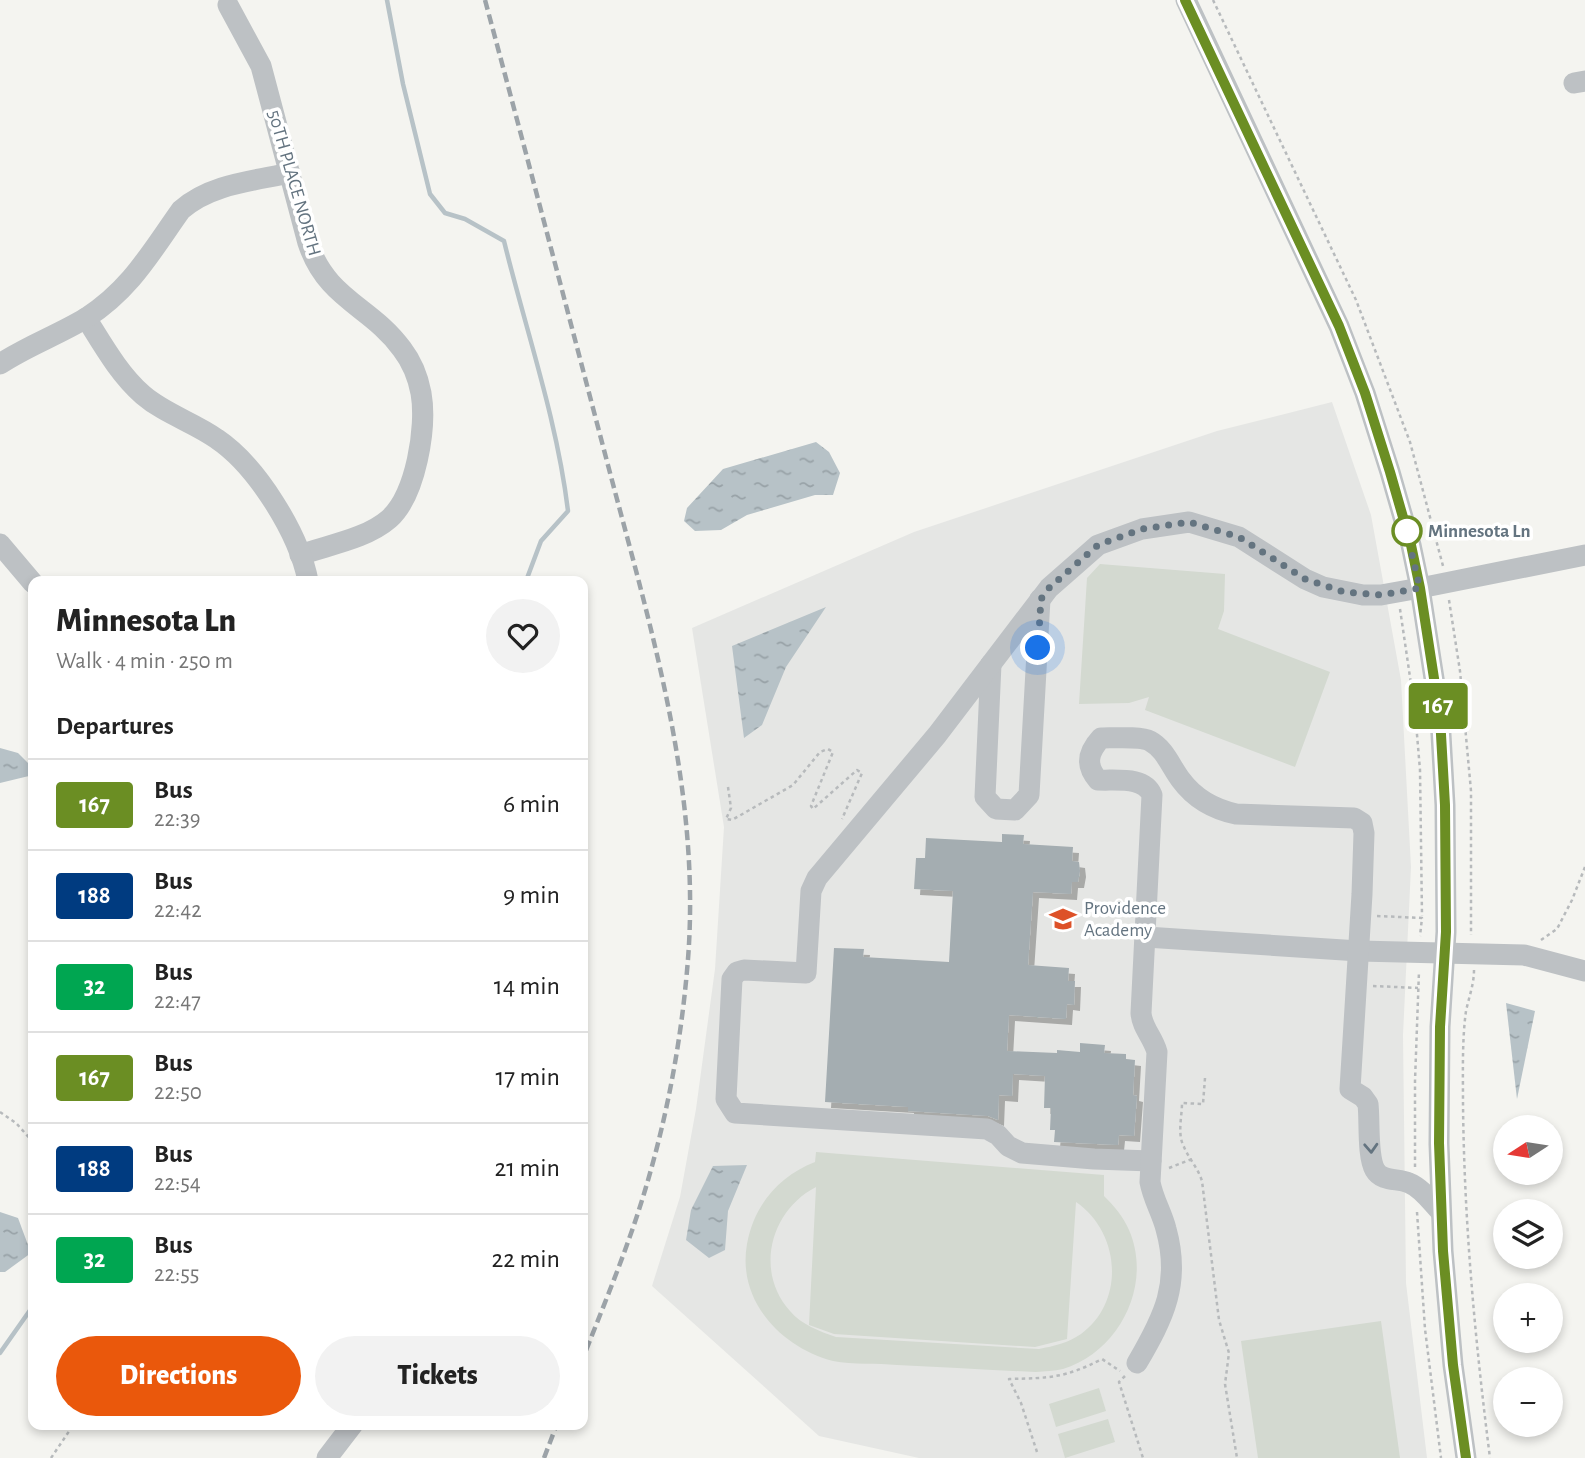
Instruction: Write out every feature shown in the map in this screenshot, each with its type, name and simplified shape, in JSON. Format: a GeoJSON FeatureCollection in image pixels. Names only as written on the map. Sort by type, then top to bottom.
{"type":"FeatureCollection","features":[{"type":"Feature","properties":{"kind":"street"},"geometry":{"type":"LineString","coordinates":[[1185,0],[1339,326],[1365,393],[1390,472],[1420,588],[1440,717],[1445,805],[1445,953],[1440,1040],[1441,1212],[1453,1365],[1466,1458]]}},
{"type":"Feature","properties":{"kind":"street","name":"50TH PLACE NORTH"},"geometry":{"type":"LineString","coordinates":[[228,5],[261,66],[308,243],[317,267],[331,286],[403,349],[415,372],[422,409],[412,482],[397,510],[372,530],[300,555]]}},
{"type":"Feature","properties":{"kind":"street"},"geometry":{"type":"LineString","coordinates":[[0,364],[86,318],[114,297],[150,258],[181,210],[190,202],[209,192],[290,173]]}},
{"type":"Feature","properties":{"kind":"street"},"geometry":{"type":"LineString","coordinates":[[86,318],[121,372],[144,396],[172,415],[216,438],[253,471],[300,555],[306,576]]}},
{"type":"Feature","properties":{"kind":"street"},"geometry":{"type":"LineString","coordinates":[[1151,1166],[1022,1153],[987,1129],[735,1113],[726,1099],[732,979],[737,972],[744,970],[806,973],[811,891],[817,878],[937,735],[1049,588],[1098,545],[1142,529],[1189,522],[1239,537],[1324,587],[1363,595],[1395,593],[1585,555]]}},
{"type":"Feature","properties":{"kind":"street"},"geometry":{"type":"LineString","coordinates":[[0,544],[28,577]]}},
{"type":"Feature","properties":{"kind":"street"},"geometry":{"type":"LineString","coordinates":[[991,664],[985,797],[996,808],[1015,810],[1029,795],[1041,599]]}},
{"type":"Feature","properties":{"kind":"street"},"geometry":{"type":"LineString","coordinates":[[1132,1369],[1163,1318],[1172,1267],[1165,1224],[1152,1195],[1157,1052],[1142,1023],[1141,1013],[1152,795],[1149,788],[1142,783],[1098,780],[1089,764],[1089,753],[1101,738],[1148,739],[1160,748],[1193,793],[1220,811],[1236,814],[1354,818],[1362,822],[1364,833],[1361,915],[1350,1090],[1363,1097],[1368,1104],[1375,1171],[1385,1178],[1408,1182],[1441,1212]]}},
{"type":"Feature","properties":{"kind":"street"},"geometry":{"type":"LineString","coordinates":[[1149,788],[1169,760]]}},
{"type":"Feature","properties":{"kind":"street"},"geometry":{"type":"LineString","coordinates":[[1146,937],[1359,951],[1524,955],[1585,971]]}},
{"type":"Feature","properties":{"kind":"street"},"geometry":{"type":"LineString","coordinates":[[327,1458],[348,1430]]}},
{"type":"Feature","properties":{"kind":"path"},"geometry":{"type":"LineString","coordinates":[[1213,0],[1356,300],[1410,442],[1447,582],[1460,671],[1471,792],[1470,930],[1474,980],[1466,1013],[1465,1194],[1474,1322],[1490,1458]]}},
{"type":"Feature","properties":{"kind":"path"},"geometry":{"type":"LineString","coordinates":[[1395,593],[1402,614],[1416,723],[1422,831],[1420,928]]}},
{"type":"Feature","properties":{"kind":"path"},"geometry":{"type":"LineString","coordinates":[[728,787],[731,808],[726,819],[732,820],[793,785],[820,752],[833,752],[811,806],[813,809],[857,770],[862,773],[833,841],[841,848]]}},
{"type":"Feature","properties":{"kind":"path"},"geometry":{"type":"LineString","coordinates":[[1539,940],[1557,929],[1572,901],[1585,867]]}},
{"type":"Feature","properties":{"kind":"path"},"geometry":{"type":"LineString","coordinates":[[1361,915],[1422,918]]}},
{"type":"Feature","properties":{"kind":"path"},"geometry":{"type":"LineString","coordinates":[[1357,985],[1418,988],[1416,1187],[1425,1329],[1441,1458]]}},
{"type":"Feature","properties":{"kind":"path"},"geometry":{"type":"LineString","coordinates":[[1205,1079],[1203,1104],[1182,1103],[1181,1141],[1198,1168],[1202,1181],[1219,1320],[1228,1343],[1225,1384],[1237,1458]]}},
{"type":"Feature","properties":{"kind":"path"},"geometry":{"type":"LineString","coordinates":[[0,1112],[16,1123],[28,1136]]}},
{"type":"Feature","properties":{"kind":"path"},"geometry":{"type":"LineString","coordinates":[[1151,1166],[1174,1167],[1192,1159]]}},
{"type":"Feature","properties":{"kind":"path"},"geometry":{"type":"LineString","coordinates":[[1038,1452],[1021,1403],[1009,1379],[1053,1378],[1078,1371],[1102,1359],[1132,1369],[1119,1382],[1143,1458]]}},
{"type":"Feature","properties":{"kind":"path"},"geometry":{"type":"LineString","coordinates":[[51,1458],[70,1430]]}},
{"type":"Feature","properties":{"kind":"shaded area","name":"Providence Academy"},"geometry":{"type":"Polygon","coordinates":[[[1332,402],[1371,515],[1401,680],[1411,867],[1403,1035],[1406,1283],[1427,1458],[919,1458],[819,1436],[652,1286],[680,1197],[696,1109],[715,969],[724,827],[692,628],[914,532],[1217,431],[1332,402]]]}},
{"type":"Feature","properties":{"kind":"shaded area"},"geometry":{"type":"Polygon","coordinates":[[[1100,564],[1225,574],[1224,611],[1218,629],[1330,672],[1295,767],[1145,710],[1149,697],[1129,703],[1079,704],[1087,578],[1100,564]]]}},
{"type":"Feature","properties":{"kind":"shaded area"},"geometry":{"type":"Polygon","coordinates":[[[816,1152],[1104,1175],[1104,1196],[1124,1220],[1135,1251],[1137,1273],[1126,1314],[1115,1332],[1100,1348],[1083,1360],[1056,1370],[1036,1372],[849,1363],[814,1354],[780,1333],[766,1318],[749,1284],[746,1265],[750,1230],[762,1205],[790,1175],[815,1162],[816,1152]],[[816,1187],[800,1197],[779,1226],[771,1260],[773,1278],[779,1295],[795,1316],[811,1327],[836,1337],[1039,1349],[1061,1344],[1081,1334],[1096,1320],[1105,1304],[1111,1286],[1109,1248],[1091,1215],[1076,1202],[1067,1339],[1035,1347],[834,1334],[809,1325],[816,1187]]]}},
{"type":"Feature","properties":{"kind":"shaded area"},"geometry":{"type":"Polygon","coordinates":[[[1381,1321],[1400,1458],[1258,1458],[1241,1341],[1381,1321]]]}},
{"type":"Feature","properties":{"kind":"shaded area"},"geometry":{"type":"Polygon","coordinates":[[[1099,1388],[1106,1411],[1056,1427],[1049,1404],[1099,1388]]]}},
{"type":"Feature","properties":{"kind":"shaded area"},"geometry":{"type":"Polygon","coordinates":[[[1108,1419],[1115,1442],[1065,1458],[1058,1434],[1108,1419]]]}},
{"type":"Feature","properties":{"kind":"water"},"geometry":{"type":"Polygon","coordinates":[[[816,442],[829,452],[840,473],[833,495],[815,495],[747,515],[721,530],[695,531],[684,521],[687,508],[723,469],[816,442]]]}},
{"type":"Feature","properties":{"kind":"water"},"geometry":{"type":"Polygon","coordinates":[[[826,607],[786,667],[762,725],[744,738],[732,646],[826,607]]]}},
{"type":"Feature","properties":{"kind":"water"},"geometry":{"type":"Polygon","coordinates":[[[0,748],[18,753],[28,763],[28,776],[0,783],[0,748]]]}},
{"type":"Feature","properties":{"kind":"water"},"geometry":{"type":"Polygon","coordinates":[[[1506,1003],[1535,1011],[1517,1099],[1506,1003]]]}},
{"type":"Feature","properties":{"kind":"water"},"geometry":{"type":"Polygon","coordinates":[[[747,1165],[728,1211],[725,1250],[709,1258],[686,1240],[691,1210],[713,1166],[747,1165]]]}},
{"type":"Feature","properties":{"kind":"water"},"geometry":{"type":"Polygon","coordinates":[[[0,1212],[18,1218],[28,1245],[28,1255],[5,1272],[0,1272],[0,1212]]]}},
{"type":"Feature","properties":{"kind":"building"},"geometry":{"type":"Polygon","coordinates":[[[1002,834],[1024,835],[1023,844],[1073,847],[1072,861],[1079,862],[1080,871],[1078,882],[1072,882],[1071,894],[1033,892],[1028,965],[1069,968],[1068,981],[1075,981],[1074,1005],[1067,1004],[1066,1019],[1009,1015],[1007,1051],[1080,1052],[1080,1043],[1105,1045],[1104,1053],[1126,1054],[1126,1059],[1135,1060],[1133,1095],[1137,1096],[1134,1136],[1119,1135],[1118,1145],[1054,1142],[1055,1130],[1050,1130],[1051,1108],[1044,1108],[1045,1076],[1013,1074],[1012,1096],[999,1095],[998,1120],[988,1116],[908,1111],[908,1107],[825,1102],[834,948],[864,949],[863,957],[949,962],[953,891],[914,889],[916,858],[925,858],[926,838],[1002,842],[1002,834]]]}},
{"type":"Feature","properties":{"kind":"waterway"},"geometry":{"type":"LineString","coordinates":[[387,0],[403,84],[430,194],[445,213],[465,219],[504,241],[549,409],[568,511],[541,541],[528,576]]}},
{"type":"Feature","properties":{"kind":"waterway"},"geometry":{"type":"LineString","coordinates":[[0,1353],[28,1313]]}},
{"type":"Feature","properties":{"kind":"railway"},"geometry":{"type":"LineString","coordinates":[[485,0],[656,650],[680,772],[687,834],[690,896],[688,959],[678,1045],[667,1103],[639,1209],[588,1345]]}},
{"type":"Feature","properties":{"kind":"railway"},"geometry":{"type":"LineString","coordinates":[[544,1458],[555,1430]]}},
{"type":"Feature","properties":{"kind":"bus line","name":"167"},"geometry":{"type":"LineString","coordinates":[[1185,0],[1339,326],[1365,393],[1411,545],[1428,629],[1440,717],[1445,805],[1446,932],[1440,1027],[1439,1143],[1443,1251],[1453,1365],[1466,1458]]}},
{"type":"Feature","properties":{"kind":"place","name":"Minnesota Ln"},"geometry":{"type":"Point","coordinates":[1407,531]}},
{"type":"Feature","properties":{"kind":"place","name":"Providence Academy"},"geometry":{"type":"Point","coordinates":[1063,919]}},
{"type":"Feature","properties":{"kind":"route"},"geometry":{"type":"LineString","coordinates":[[1038,648],[1041,599],[1049,588],[1098,545],[1142,529],[1189,522],[1239,537],[1305,579],[1324,587],[1363,595],[1381,595],[1420,588],[1404,521],[1407,531]]}}]}
